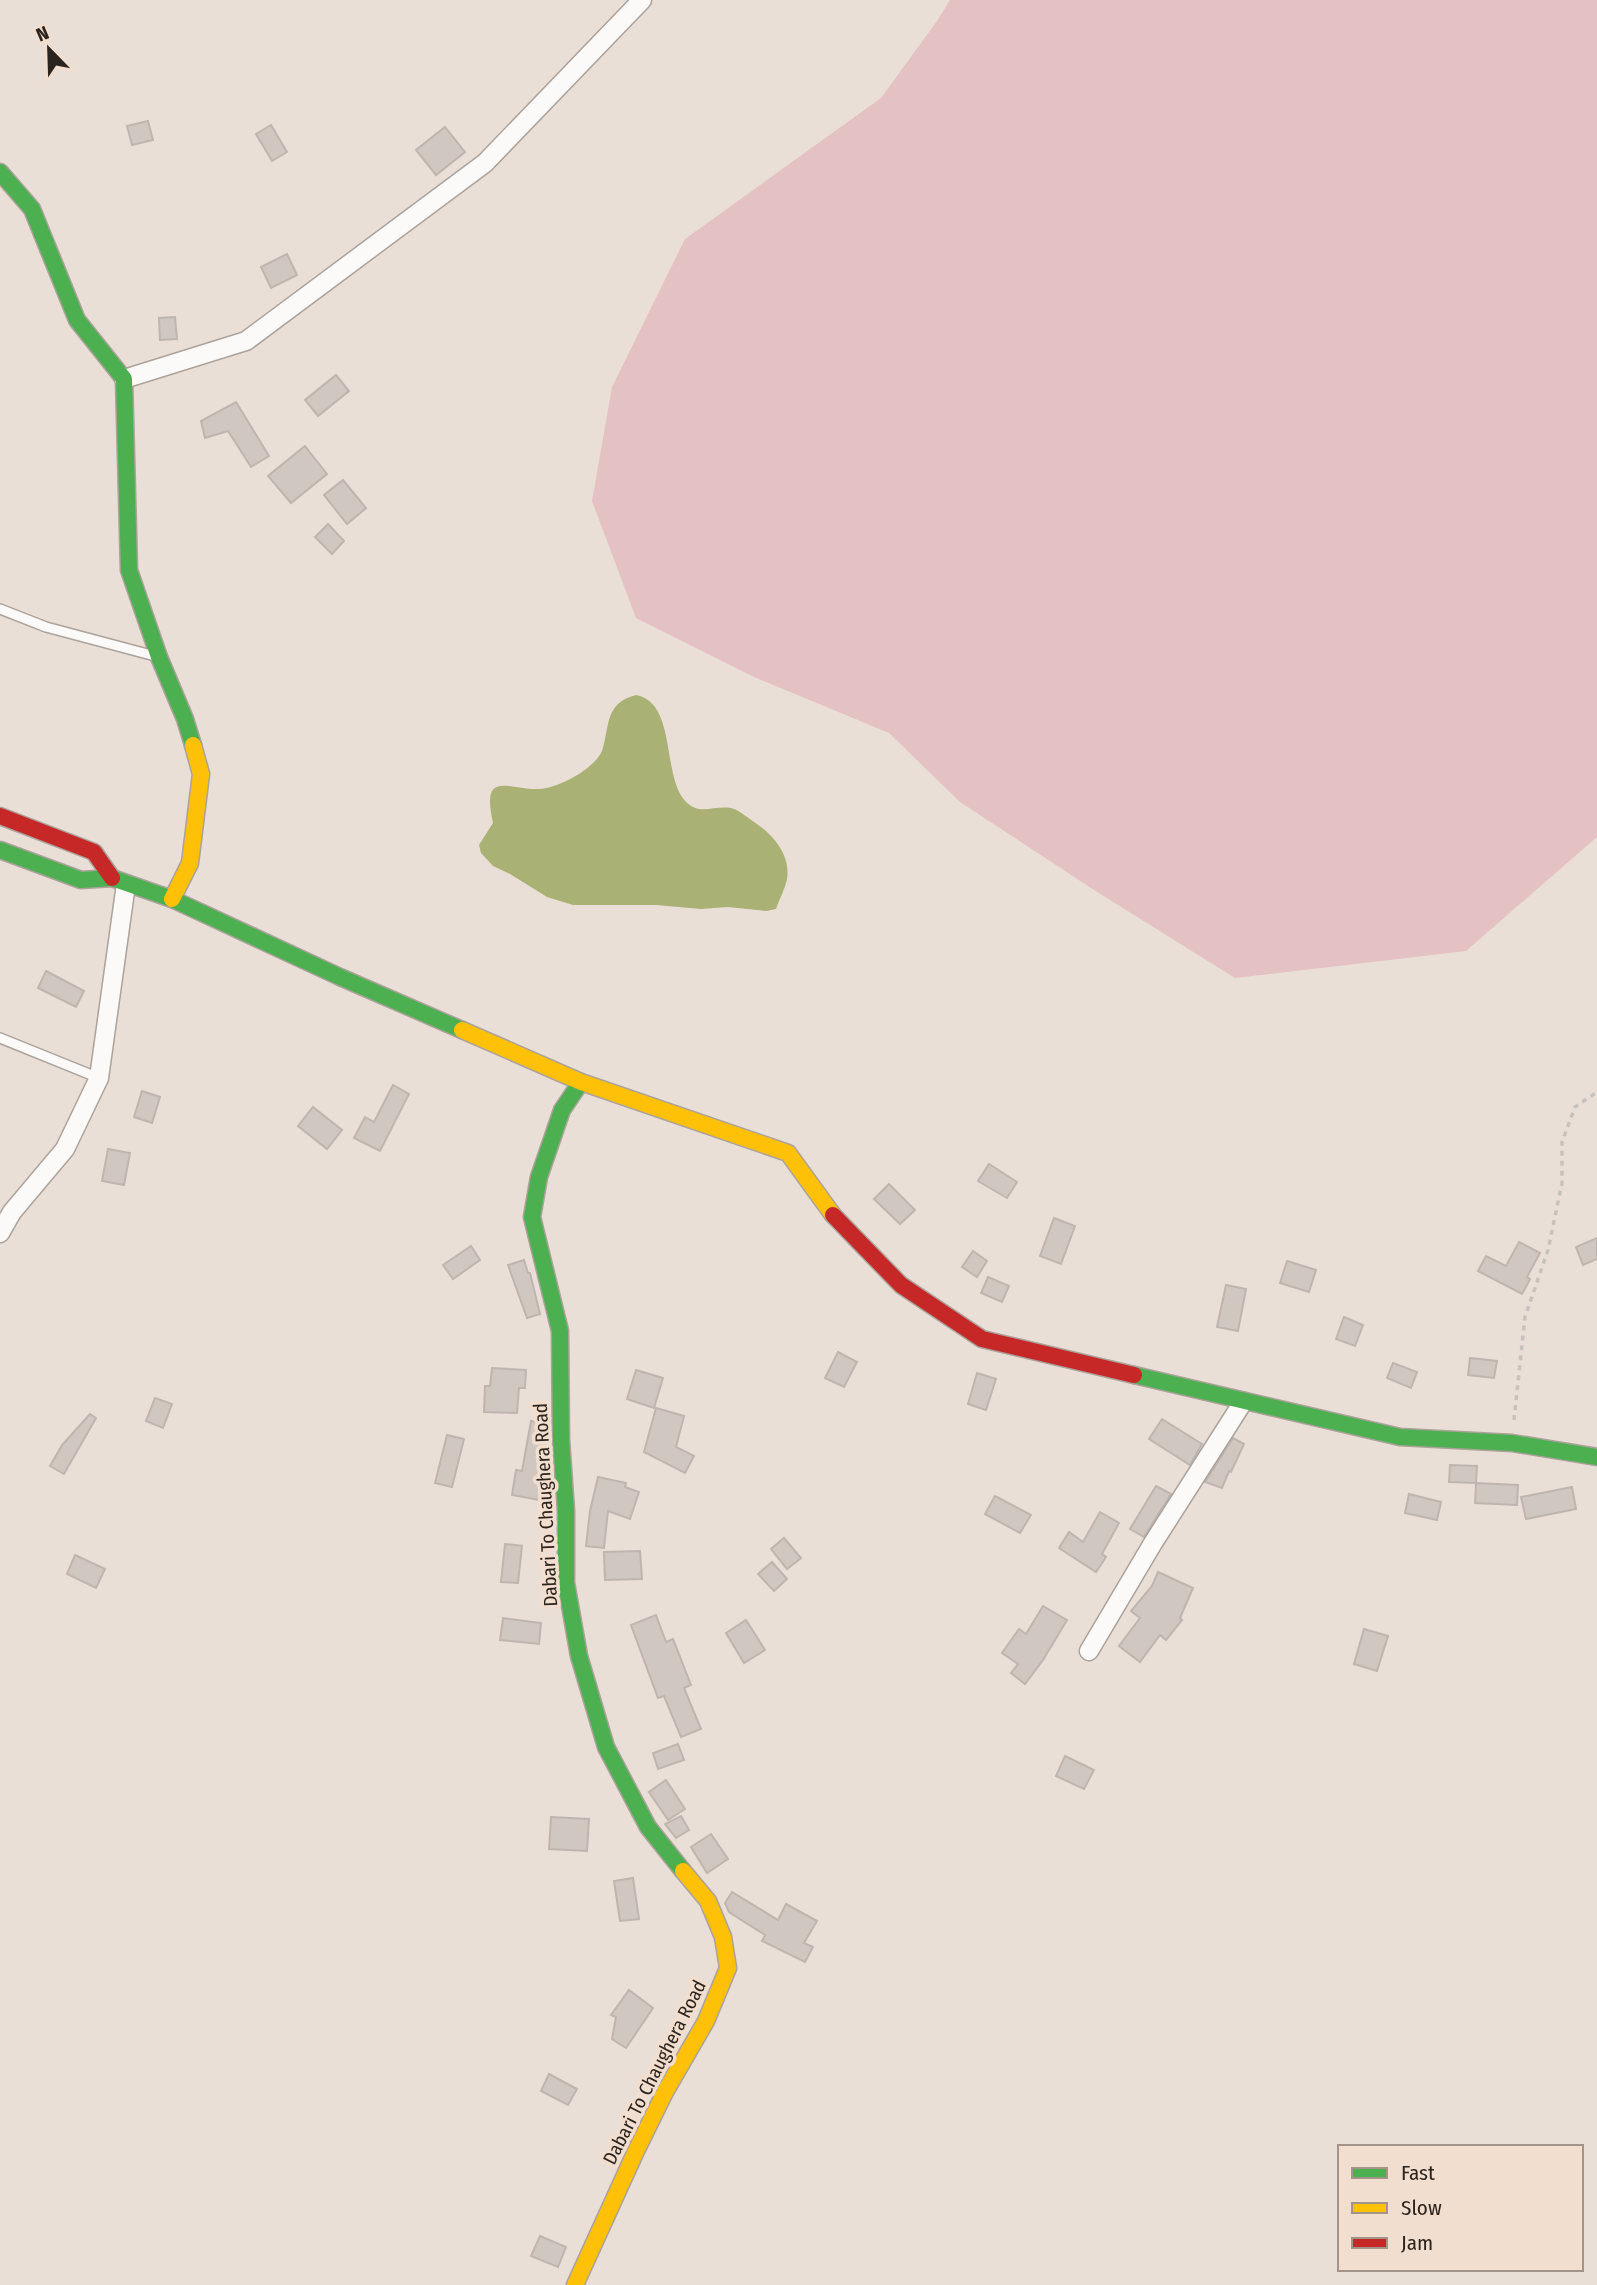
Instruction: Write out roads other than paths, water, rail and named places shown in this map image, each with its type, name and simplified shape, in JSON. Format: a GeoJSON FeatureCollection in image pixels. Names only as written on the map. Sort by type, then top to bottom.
{"type":"FeatureCollection","features":[{"type":"Feature","properties":{"kind":"street"},"geometry":{"type":"LineString","coordinates":[[124,379],[246,341],[485,163],[642,0]]}},
{"type":"Feature","properties":{"kind":"street"},"geometry":{"type":"LineString","coordinates":[[0,173],[32,209],[77,320],[124,379],[129,570],[159,657],[185,719],[201,774],[190,863],[172,900]]}},
{"type":"Feature","properties":{"kind":"street"},"geometry":{"type":"LineString","coordinates":[[0,816],[94,852],[119,881],[99,1078],[65,1149],[6,1210],[0,1233]]}},
{"type":"Feature","properties":{"kind":"street"},"geometry":{"type":"LineString","coordinates":[[0,850],[81,880],[119,881],[172,900],[581,1082],[788,1153],[836,1219],[901,1285],[982,1339],[1400,1437],[1512,1443],[1597,1457]]}},
{"type":"Feature","properties":{"kind":"street","name":"Dabari To Chaughera Road"},"geometry":{"type":"LineString","coordinates":[[575,2285],[636,2151],[665,2092],[706,2021],[728,1968],[723,1937],[708,1901],[648,1827],[606,1747],[579,1656],[566,1583],[560,1331],[532,1217],[539,1177],[562,1110],[581,1082]]}},
{"type":"Feature","properties":{"kind":"street"},"geometry":{"type":"LineString","coordinates":[[1089,1651],[1153,1543],[1243,1402]]}},
{"type":"Feature","properties":{"kind":"lane"},"geometry":{"type":"LineString","coordinates":[[0,609],[46,627],[159,657]]}},
{"type":"Feature","properties":{"kind":"lane"},"geometry":{"type":"LineString","coordinates":[[0,1038],[99,1078]]}}]}
